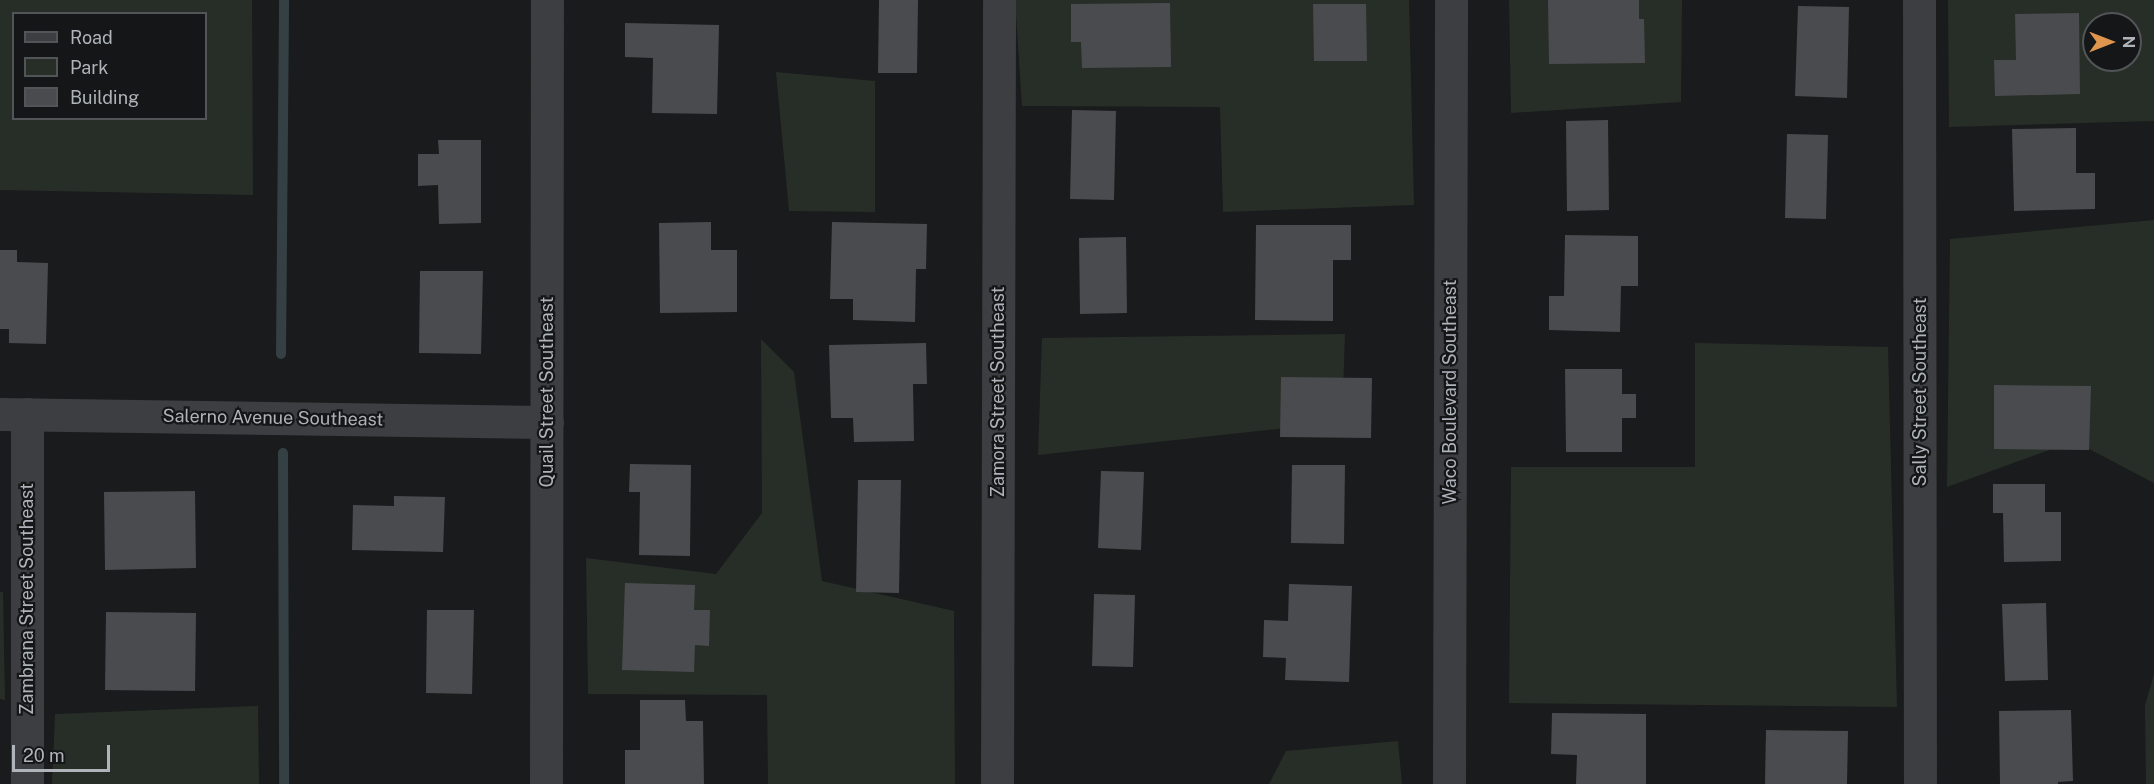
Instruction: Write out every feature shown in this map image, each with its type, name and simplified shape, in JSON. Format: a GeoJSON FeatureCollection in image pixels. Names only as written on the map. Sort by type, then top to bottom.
{"type":"FeatureCollection","features":[{"type":"Feature","properties":{"kind":"street","name":"Quail Street Southeast"},"geometry":{"type":"LineString","coordinates":[[546,784],[547,0]]}},
{"type":"Feature","properties":{"kind":"street","name":"Zamora Street Southeast"},"geometry":{"type":"LineString","coordinates":[[997,784],[999,0]]}},
{"type":"Feature","properties":{"kind":"street","name":"Waco Boulevard Southeast"},"geometry":{"type":"LineString","coordinates":[[1449,784],[1451,0]]}},
{"type":"Feature","properties":{"kind":"street","name":"Sally Street Southeast"},"geometry":{"type":"LineString","coordinates":[[1919,0],[1920,784]]}},
{"type":"Feature","properties":{"kind":"street","name":"Salerno Avenue Southeast"},"geometry":{"type":"LineString","coordinates":[[14,414],[547,422]]}},
{"type":"Feature","properties":{"kind":"street","name":"Zambrana Street Southeast"},"geometry":{"type":"LineString","coordinates":[[14,414],[27,784]]}},
{"type":"Feature","properties":{"kind":"green space"},"geometry":{"type":"Polygon","coordinates":[[[0,0],[252,0],[253,195],[0,190],[0,0]]]}},
{"type":"Feature","properties":{"kind":"green space"},"geometry":{"type":"Polygon","coordinates":[[[1015,0],[1409,0],[1414,205],[1223,212],[1220,107],[1022,106],[1015,0]]]}},
{"type":"Feature","properties":{"kind":"green space"},"geometry":{"type":"Polygon","coordinates":[[[1509,0],[1682,0],[1681,102],[1511,113],[1509,0]]]}},
{"type":"Feature","properties":{"kind":"green space"},"geometry":{"type":"Polygon","coordinates":[[[1948,0],[2154,0],[2154,121],[1949,127],[1948,0]]]}},
{"type":"Feature","properties":{"kind":"green space"},"geometry":{"type":"Polygon","coordinates":[[[776,72],[875,81],[875,212],[789,211],[776,72]]]}},
{"type":"Feature","properties":{"kind":"green space"},"geometry":{"type":"Polygon","coordinates":[[[2154,220],[2154,483],[2074,441],[1947,487],[1950,239],[2154,220]]]}},
{"type":"Feature","properties":{"kind":"green space"},"geometry":{"type":"Polygon","coordinates":[[[1345,334],[1342,422],[1038,455],[1042,338],[1345,334]]]}},
{"type":"Feature","properties":{"kind":"green space"},"geometry":{"type":"Polygon","coordinates":[[[761,339],[794,372],[822,581],[954,611],[955,784],[768,784],[767,695],[588,694],[586,558],[716,574],[762,513],[761,339]]]}},
{"type":"Feature","properties":{"kind":"green space"},"geometry":{"type":"Polygon","coordinates":[[[1695,343],[1888,347],[1897,707],[1509,703],[1511,467],[1695,467],[1695,343]]]}},
{"type":"Feature","properties":{"kind":"green space"},"geometry":{"type":"Polygon","coordinates":[[[0,592],[3,592],[5,700],[0,699],[0,592]]]}},
{"type":"Feature","properties":{"kind":"green space"},"geometry":{"type":"Polygon","coordinates":[[[2154,674],[2154,784],[2146,784],[2145,705],[2154,674]]]}},
{"type":"Feature","properties":{"kind":"green space"},"geometry":{"type":"Polygon","coordinates":[[[258,706],[259,784],[52,784],[55,714],[258,706]]]}},
{"type":"Feature","properties":{"kind":"green space"},"geometry":{"type":"Polygon","coordinates":[[[1398,741],[1402,784],[1269,784],[1286,751],[1398,741]]]}},
{"type":"Feature","properties":{"kind":"building"},"geometry":{"type":"Polygon","coordinates":[[[879,0],[918,0],[917,73],[878,73],[879,0]]]}},
{"type":"Feature","properties":{"kind":"building"},"geometry":{"type":"Polygon","coordinates":[[[1548,0],[1639,0],[1639,19],[1644,19],[1645,63],[1549,64],[1548,0]]]}},
{"type":"Feature","properties":{"kind":"building"},"geometry":{"type":"Polygon","coordinates":[[[1170,3],[1171,67],[1082,68],[1081,42],[1071,42],[1071,4],[1170,3]]]}},
{"type":"Feature","properties":{"kind":"building"},"geometry":{"type":"Polygon","coordinates":[[[1313,4],[1366,4],[1367,61],[1314,61],[1313,4]]]}},
{"type":"Feature","properties":{"kind":"building"},"geometry":{"type":"Polygon","coordinates":[[[1798,6],[1849,7],[1847,98],[1795,96],[1798,6]]]}},
{"type":"Feature","properties":{"kind":"building"},"geometry":{"type":"Polygon","coordinates":[[[2079,13],[2080,94],[1995,96],[1994,60],[2016,60],[2015,14],[2079,13]]]}},
{"type":"Feature","properties":{"kind":"building"},"geometry":{"type":"Polygon","coordinates":[[[625,23],[719,25],[717,114],[652,113],[653,58],[625,57],[625,23]]]}},
{"type":"Feature","properties":{"kind":"building"},"geometry":{"type":"Polygon","coordinates":[[[1072,110],[1116,111],[1114,200],[1070,199],[1072,110]]]}},
{"type":"Feature","properties":{"kind":"building"},"geometry":{"type":"Polygon","coordinates":[[[1608,120],[1609,210],[1567,211],[1566,121],[1608,120]]]}},
{"type":"Feature","properties":{"kind":"building"},"geometry":{"type":"Polygon","coordinates":[[[2076,128],[2076,173],[2095,173],[2095,209],[2014,211],[2012,129],[2076,128]]]}},
{"type":"Feature","properties":{"kind":"building"},"geometry":{"type":"Polygon","coordinates":[[[1787,134],[1828,135],[1826,219],[1785,218],[1787,134]]]}},
{"type":"Feature","properties":{"kind":"building"},"geometry":{"type":"Polygon","coordinates":[[[438,140],[481,140],[481,223],[439,224],[438,185],[418,186],[418,154],[439,154],[438,140]]]}},
{"type":"Feature","properties":{"kind":"building"},"geometry":{"type":"Polygon","coordinates":[[[711,222],[711,250],[737,250],[737,312],[660,313],[659,223],[711,222]]]}},
{"type":"Feature","properties":{"kind":"building"},"geometry":{"type":"Polygon","coordinates":[[[832,222],[927,224],[926,269],[916,269],[915,322],[853,320],[853,299],[830,299],[832,222]]]}},
{"type":"Feature","properties":{"kind":"building"},"geometry":{"type":"Polygon","coordinates":[[[1256,225],[1351,225],[1351,260],[1333,260],[1333,321],[1255,320],[1256,225]]]}},
{"type":"Feature","properties":{"kind":"building"},"geometry":{"type":"Polygon","coordinates":[[[1565,235],[1638,236],[1638,286],[1621,286],[1620,332],[1549,330],[1549,296],[1564,296],[1565,235]]]}},
{"type":"Feature","properties":{"kind":"building"},"geometry":{"type":"Polygon","coordinates":[[[1126,237],[1127,313],[1080,314],[1079,238],[1126,237]]]}},
{"type":"Feature","properties":{"kind":"building"},"geometry":{"type":"Polygon","coordinates":[[[0,250],[17,250],[17,262],[48,263],[46,344],[9,343],[9,329],[0,329],[0,250]]]}},
{"type":"Feature","properties":{"kind":"building"},"geometry":{"type":"Polygon","coordinates":[[[420,271],[483,271],[481,354],[419,353],[420,271]]]}},
{"type":"Feature","properties":{"kind":"building"},"geometry":{"type":"Polygon","coordinates":[[[926,343],[927,384],[913,384],[914,441],[854,442],[853,418],[831,418],[829,345],[926,343]]]}},
{"type":"Feature","properties":{"kind":"building"},"geometry":{"type":"Polygon","coordinates":[[[1565,369],[1622,369],[1622,394],[1636,394],[1636,418],[1622,418],[1622,452],[1566,452],[1565,369]]]}},
{"type":"Feature","properties":{"kind":"building"},"geometry":{"type":"Polygon","coordinates":[[[1281,377],[1372,378],[1371,438],[1280,437],[1281,377]]]}},
{"type":"Feature","properties":{"kind":"building"},"geometry":{"type":"Polygon","coordinates":[[[1994,385],[2091,386],[2089,450],[1994,449],[1994,385]]]}},
{"type":"Feature","properties":{"kind":"building"},"geometry":{"type":"Polygon","coordinates":[[[630,464],[691,465],[690,556],[639,555],[640,492],[629,492],[630,464]]]}},
{"type":"Feature","properties":{"kind":"building"},"geometry":{"type":"Polygon","coordinates":[[[1292,465],[1345,465],[1344,544],[1291,543],[1292,465]]]}},
{"type":"Feature","properties":{"kind":"building"},"geometry":{"type":"Polygon","coordinates":[[[1101,471],[1144,472],[1141,550],[1098,548],[1101,471]]]}},
{"type":"Feature","properties":{"kind":"building"},"geometry":{"type":"Polygon","coordinates":[[[858,480],[901,480],[899,593],[856,592],[858,480]]]}},
{"type":"Feature","properties":{"kind":"building"},"geometry":{"type":"Polygon","coordinates":[[[1993,484],[2045,484],[2045,512],[2061,512],[2061,561],[2004,562],[2003,513],[1993,513],[1993,484]]]}},
{"type":"Feature","properties":{"kind":"building"},"geometry":{"type":"Polygon","coordinates":[[[195,491],[196,568],[105,570],[104,492],[195,491]]]}},
{"type":"Feature","properties":{"kind":"building"},"geometry":{"type":"Polygon","coordinates":[[[394,496],[445,497],[443,552],[352,550],[353,505],[394,506],[394,496]]]}},
{"type":"Feature","properties":{"kind":"building"},"geometry":{"type":"Polygon","coordinates":[[[625,583],[695,585],[694,610],[710,610],[709,646],[695,645],[694,672],[622,670],[625,583]]]}},
{"type":"Feature","properties":{"kind":"building"},"geometry":{"type":"Polygon","coordinates":[[[1289,584],[1352,586],[1349,682],[1285,680],[1286,658],[1263,657],[1264,620],[1288,621],[1289,584]]]}},
{"type":"Feature","properties":{"kind":"building"},"geometry":{"type":"Polygon","coordinates":[[[1094,594],[1135,595],[1133,667],[1092,666],[1094,594]]]}},
{"type":"Feature","properties":{"kind":"building"},"geometry":{"type":"Polygon","coordinates":[[[2046,603],[2048,680],[2005,681],[2002,604],[2046,603]]]}},
{"type":"Feature","properties":{"kind":"building"},"geometry":{"type":"Polygon","coordinates":[[[427,610],[474,610],[472,694],[426,693],[427,610]]]}},
{"type":"Feature","properties":{"kind":"building"},"geometry":{"type":"Polygon","coordinates":[[[106,612],[196,613],[195,691],[105,690],[106,612]]]}},
{"type":"Feature","properties":{"kind":"building"},"geometry":{"type":"Polygon","coordinates":[[[640,700],[685,700],[686,721],[703,721],[704,784],[625,784],[625,750],[640,750],[640,700]]]}},
{"type":"Feature","properties":{"kind":"building"},"geometry":{"type":"Polygon","coordinates":[[[2071,710],[2073,781],[2058,782],[2058,784],[2000,784],[1999,711],[2071,710]]]}},
{"type":"Feature","properties":{"kind":"building"},"geometry":{"type":"Polygon","coordinates":[[[1552,713],[1646,714],[1646,784],[1576,784],[1577,755],[1551,754],[1552,713]]]}},
{"type":"Feature","properties":{"kind":"building"},"geometry":{"type":"Polygon","coordinates":[[[1766,730],[1848,731],[1847,784],[1765,784],[1766,730]]]}},
{"type":"Feature","properties":{"kind":"waterway"},"geometry":{"type":"LineString","coordinates":[[281,354],[284,0]]}},
{"type":"Feature","properties":{"kind":"waterway"},"geometry":{"type":"LineString","coordinates":[[283,453],[284,784]]}}]}
